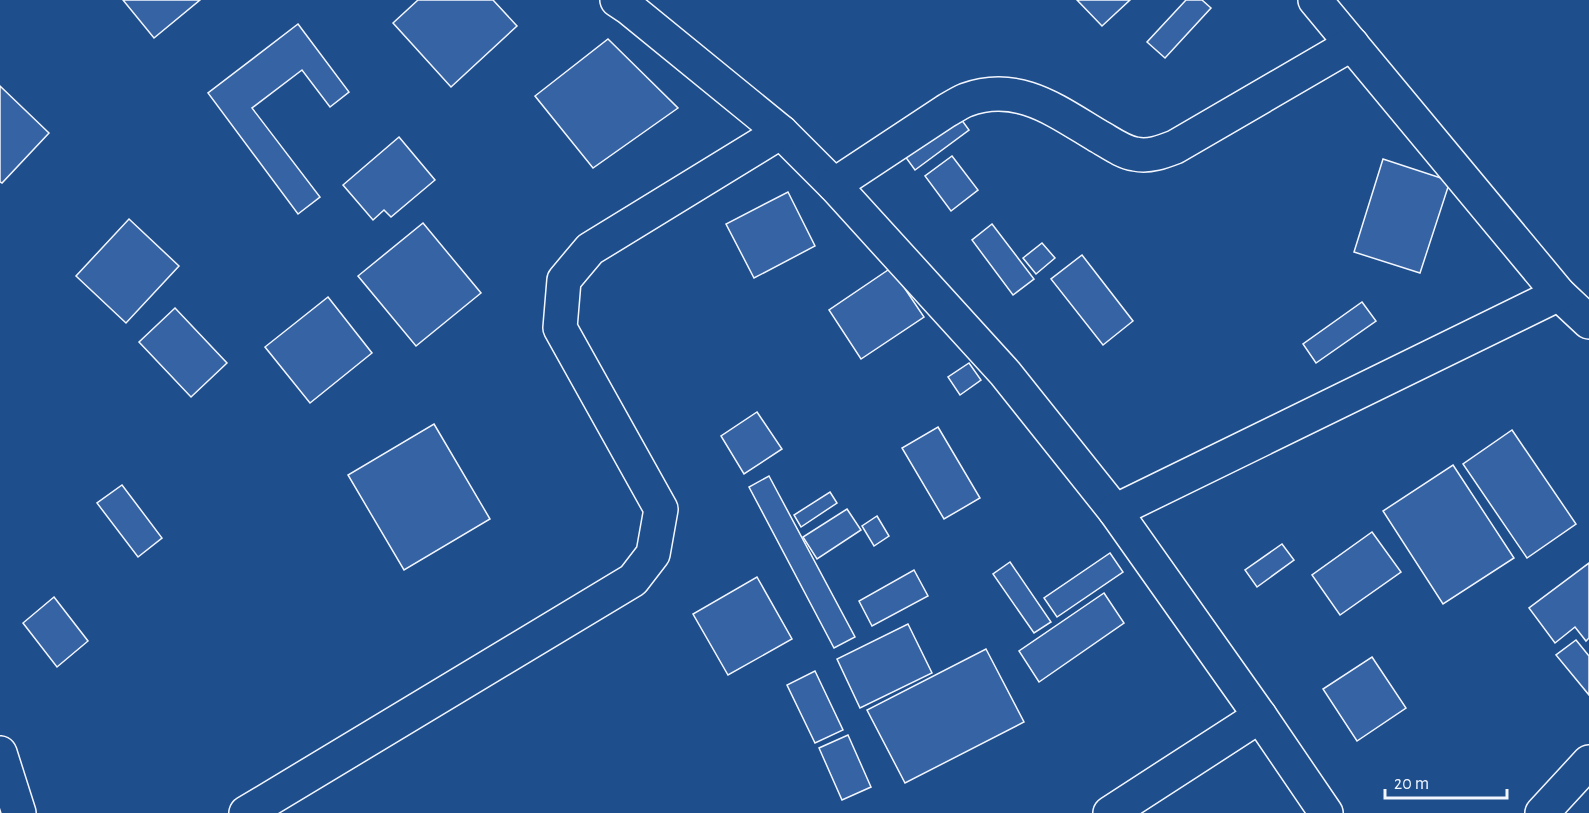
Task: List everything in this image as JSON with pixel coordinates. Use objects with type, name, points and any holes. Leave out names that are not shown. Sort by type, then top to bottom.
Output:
[{"type":"street","points":[[616,0],[629,8],[781,132],[834,185],[1005,373],[1115,511],[1326,813]]},
{"type":"street","points":[[1315,0],[1559,294],[1589,322]]},
{"type":"street","points":[[834,185],[946,111],[966,100],[987,94],[1010,94],[1032,99],[1116,146],[1134,154],[1155,155],[1175,147],[1352,44]]},
{"type":"street","points":[[246,813],[633,580],[653,554],[661,509],[561,328],[564,280],[590,249],[781,132]]},
{"type":"street","points":[[1115,511],[1559,294]]},
{"type":"street","points":[[1110,813],[1260,716]]},
{"type":"street","points":[[0,753],[19,813]]},
{"type":"street","points":[[1542,813],[1589,762]]},
{"type":"building","points":[[123,0],[200,0],[154,38]]},
{"type":"building","points":[[418,0],[493,0],[517,26],[451,87],[393,23]]},
{"type":"building","points":[[1077,0],[1130,0],[1102,26]]},
{"type":"building","points":[[1186,0],[1202,0],[1211,8],[1165,58],[1147,42]]},
{"type":"building","points":[[298,24],[349,92],[330,107],[302,70],[252,108],[320,197],[298,214],[208,93]]},
{"type":"building","points":[[608,39],[678,108],[593,168],[535,96]]},
{"type":"building","points":[[0,86],[49,133],[2,183],[0,182]]},
{"type":"building","points":[[953,108],[969,130],[915,170],[899,148]]},
{"type":"building","points":[[399,137],[435,180],[391,217],[384,210],[373,220],[343,185]]},
{"type":"building","points":[[952,156],[978,190],[951,211],[925,176]]},
{"type":"building","points":[[1383,159],[1450,181],[1420,273],[1354,252]]},
{"type":"building","points":[[788,192],[815,246],[754,278],[726,224]]},
{"type":"building","points":[[129,219],[179,266],[126,323],[76,276]]},
{"type":"building","points":[[423,223],[481,293],[416,346],[358,276]]},
{"type":"building","points":[[992,224],[1034,279],[1013,295],[972,240]]},
{"type":"building","points":[[1042,243],[1055,258],[1036,274],[1023,258]]},
{"type":"building","points":[[1082,255],[1133,321],[1103,345],[1051,279]]},
{"type":"building","points":[[891,268],[924,317],[861,359],[829,310]]},
{"type":"building","points":[[328,297],[372,353],[310,403],[265,347]]},
{"type":"building","points":[[1362,302],[1376,321],[1316,363],[1303,344]]},
{"type":"building","points":[[175,308],[227,363],[191,397],[139,342]]},
{"type":"building","points":[[969,363],[981,380],[960,395],[948,377]]},
{"type":"building","points":[[757,412],[782,449],[744,474],[721,436]]},
{"type":"building","points":[[434,424],[490,519],[404,570],[348,475]]},
{"type":"building","points":[[938,427],[980,498],[944,519],[902,448]]},
{"type":"building","points":[[1512,430],[1576,524],[1527,558],[1463,464]]},
{"type":"building","points":[[1453,465],[1514,558],[1443,604],[1383,511]]},
{"type":"building","points":[[769,476],[855,637],[834,648],[749,487]]},
{"type":"building","points":[[122,485],[162,538],[138,557],[97,503]]},
{"type":"building","points":[[830,492],[837,503],[801,527],[794,515]]},
{"type":"building","points":[[847,509],[861,530],[817,559],[803,537]]},
{"type":"building","points":[[877,516],[889,536],[874,546],[862,526]]},
{"type":"building","points":[[1372,532],[1401,572],[1340,615],[1312,575]]},
{"type":"building","points":[[1282,544],[1294,560],[1257,587],[1245,570]]},
{"type":"building","points":[[1110,553],[1123,572],[1057,617],[1044,598]]},
{"type":"building","points":[[1010,562],[1051,622],[1034,633],[993,574]]},
{"type":"building","points":[[1589,563],[1589,638],[1586,641],[1575,627],[1555,643],[1529,608]]},
{"type":"building","points":[[914,570],[928,596],[872,626],[859,601]]},
{"type":"building","points":[[757,577],[792,639],[728,675],[693,614]]},
{"type":"building","points":[[1104,593],[1124,623],[1039,682],[1019,651]]},
{"type":"building","points":[[54,597],[88,641],[57,667],[23,623]]},
{"type":"building","points":[[908,624],[932,673],[860,708],[837,659]]},
{"type":"building","points":[[1576,640],[1589,656],[1589,695],[1556,655]]},
{"type":"building","points":[[986,649],[1024,722],[905,783],[867,710]]},
{"type":"building","points":[[1372,657],[1406,708],[1357,741],[1323,689]]},
{"type":"building","points":[[815,671],[843,730],[815,743],[787,685]]},
{"type":"building","points":[[848,735],[871,787],[842,800],[819,748]]}]
